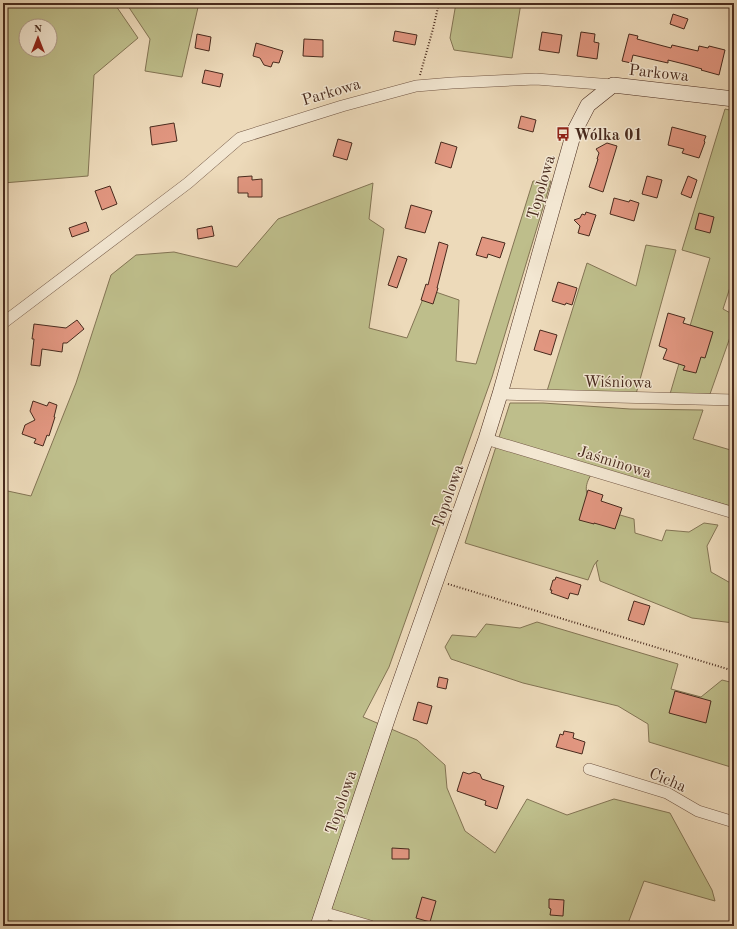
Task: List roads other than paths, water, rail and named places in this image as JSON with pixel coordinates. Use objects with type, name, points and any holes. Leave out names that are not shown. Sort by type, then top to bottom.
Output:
[{"type":"street","name":"Parkowa","points":[[3,323],[188,184],[240,138],[342,106],[416,86],[536,79],[613,85],[734,99]]},
{"type":"street","name":"Topolowa","points":[[320,919],[390,711],[486,439],[574,132],[588,105],[613,85]]},
{"type":"street","name":"Wiśniowa","points":[[500,394],[734,400]]},
{"type":"street","name":"Jaśminowa","points":[[486,439],[734,513]]},
{"type":"street","name":"Cicha","points":[[589,770],[667,793],[698,811],[734,822]]},
{"type":"street","points":[[320,919],[370,926]]},
{"type":"place","name":"Wólka 01","points":[[563,134]]}]
